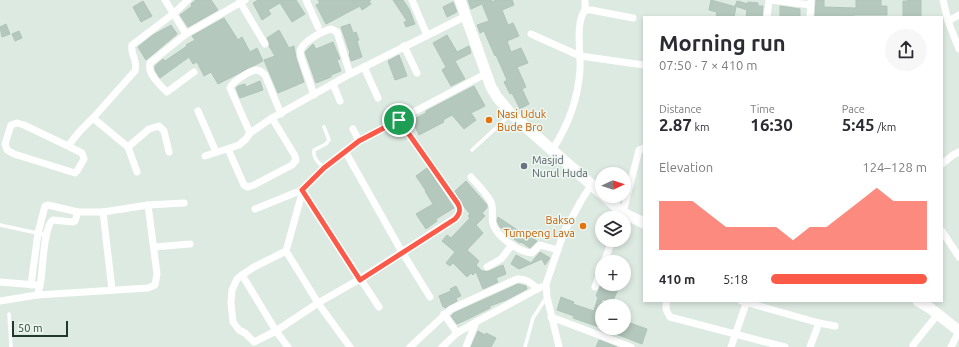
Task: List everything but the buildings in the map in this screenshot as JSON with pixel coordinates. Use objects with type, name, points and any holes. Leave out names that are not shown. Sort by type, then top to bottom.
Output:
[{"type":"main road","points":[[460,0],[497,97],[511,114],[595,188]]},
{"type":"main road","points":[[611,203],[618,211]]},
{"type":"main road","points":[[631,218],[643,223]]},
{"type":"main road","points":[[920,302],[938,314],[959,331]]},
{"type":"street","points":[[165,0],[186,34]]},
{"type":"street","points":[[68,146],[135,71],[137,65],[131,50],[132,45],[173,14],[188,0]]},
{"type":"street","points":[[306,0],[318,27]]},
{"type":"street","points":[[412,0],[427,35]]},
{"type":"street","points":[[552,150],[559,139],[572,111],[577,86],[580,56],[580,22],[582,14],[585,10],[585,0]]},
{"type":"street","points":[[767,16],[770,0],[811,2],[810,16]]},
{"type":"street","points":[[943,0],[948,20],[959,49]]},
{"type":"street","points":[[194,72],[167,92],[158,83],[149,67],[150,63],[186,34],[242,1],[265,44]]},
{"type":"street","points":[[585,10],[633,18]]},
{"type":"street","points":[[948,20],[959,15]]},
{"type":"street","points":[[205,156],[239,145],[250,133],[272,118],[350,74],[466,16]]},
{"type":"street","points":[[314,95],[300,57],[300,51],[303,46],[324,31],[332,29],[337,32],[350,74]]},
{"type":"street","points":[[531,34],[580,56],[643,65]]},
{"type":"street","points":[[404,46],[416,73]]},
{"type":"street","points":[[364,68],[378,98]]},
{"type":"street","points":[[250,133],[230,88],[231,84],[236,80],[256,70],[261,71],[264,74],[281,114]]},
{"type":"street","points":[[350,347],[318,303],[286,251],[303,192],[324,168],[345,150],[359,141],[487,73]]},
{"type":"street","points":[[333,84],[340,101]]},
{"type":"street","points":[[198,111],[216,152]]},
{"type":"street","points":[[93,118],[128,147],[137,172]]},
{"type":"street","points":[[228,149],[244,185],[248,187],[292,165],[296,160],[295,156],[272,118]]},
{"type":"street","points":[[286,251],[254,267],[242,275],[237,279],[232,290],[232,317],[235,326],[254,342],[276,331],[318,303],[360,280],[455,219],[460,212],[460,208],[399,120]]},
{"type":"street","points":[[17,123],[68,146],[82,153],[84,159],[75,173],[14,154],[7,150],[5,144],[11,125],[17,123]]},
{"type":"street","points":[[128,147],[149,129],[159,126],[164,131],[169,152]]},
{"type":"street","points":[[352,129],[359,141]]},
{"type":"street","points":[[623,211],[639,150],[643,148]]},
{"type":"street","points":[[345,150],[402,252],[430,297]]},
{"type":"street","points":[[943,163],[959,152]]},
{"type":"street","points":[[471,177],[491,202],[493,207],[492,223],[495,228],[512,245],[532,253],[540,245],[558,250]]},
{"type":"street","points":[[559,347],[551,317],[546,284],[571,218],[591,185]]},
{"type":"street","points":[[255,209],[303,192]]},
{"type":"street","points":[[303,192],[378,307]]},
{"type":"street","points":[[37,295],[40,285],[42,234],[45,206],[48,205],[78,212],[103,212],[148,205],[184,203]]},
{"type":"street","points":[[0,301],[37,295],[148,288],[155,285],[158,274],[148,205]]},
{"type":"street","points":[[31,285],[42,234],[50,221],[56,220],[73,222],[78,212]]},
{"type":"street","points":[[103,212],[112,290]]},
{"type":"street","points":[[943,233],[959,257]]},
{"type":"street","points":[[154,247],[190,244]]},
{"type":"street","points":[[487,267],[501,258],[512,245]]},
{"type":"street","points":[[242,275],[276,331],[288,347]]},
{"type":"street","points":[[410,347],[444,314],[474,298],[522,278],[528,280],[538,289]]},
{"type":"street","points":[[0,282],[40,285]]},
{"type":"street","points":[[442,347],[457,333],[546,284]]},
{"type":"street","points":[[667,302],[665,307],[670,317],[780,346]]},
{"type":"street","points":[[731,347],[745,302]]},
{"type":"street","points":[[748,302],[819,323],[835,326]]},
{"type":"street","points":[[444,314],[457,333]]},
{"type":"street","points":[[913,344],[938,314]]},
{"type":"street","points":[[551,317],[631,347]]},
{"type":"street","points":[[466,347],[476,322]]},
{"type":"street","points":[[810,347],[819,323]]},
{"type":"street","points":[[951,347],[959,331]]},
{"type":"lane","points":[[472,150],[511,114]]},
{"type":"lane","points":[[324,127],[329,140],[326,144],[314,150],[314,158],[324,168]]},
{"type":"lane","points":[[0,225],[42,234]]},
{"type":"lane","points":[[526,347],[533,318],[547,297]]},
{"type":"lane","points":[[9,314],[11,347]]},
{"type":"place","name":"Nasi Uduk Bude Bro","points":[[489,120]]},
{"type":"place","name":"Masjid Nurul Huda","points":[[524,166]]},
{"type":"place","name":"Bakso Tumpeng Lava","points":[[583,226]]},
{"type":"route","points":[[399,120],[458,204],[460,212],[455,219],[360,280],[302,190],[345,150],[399,120]]}]
